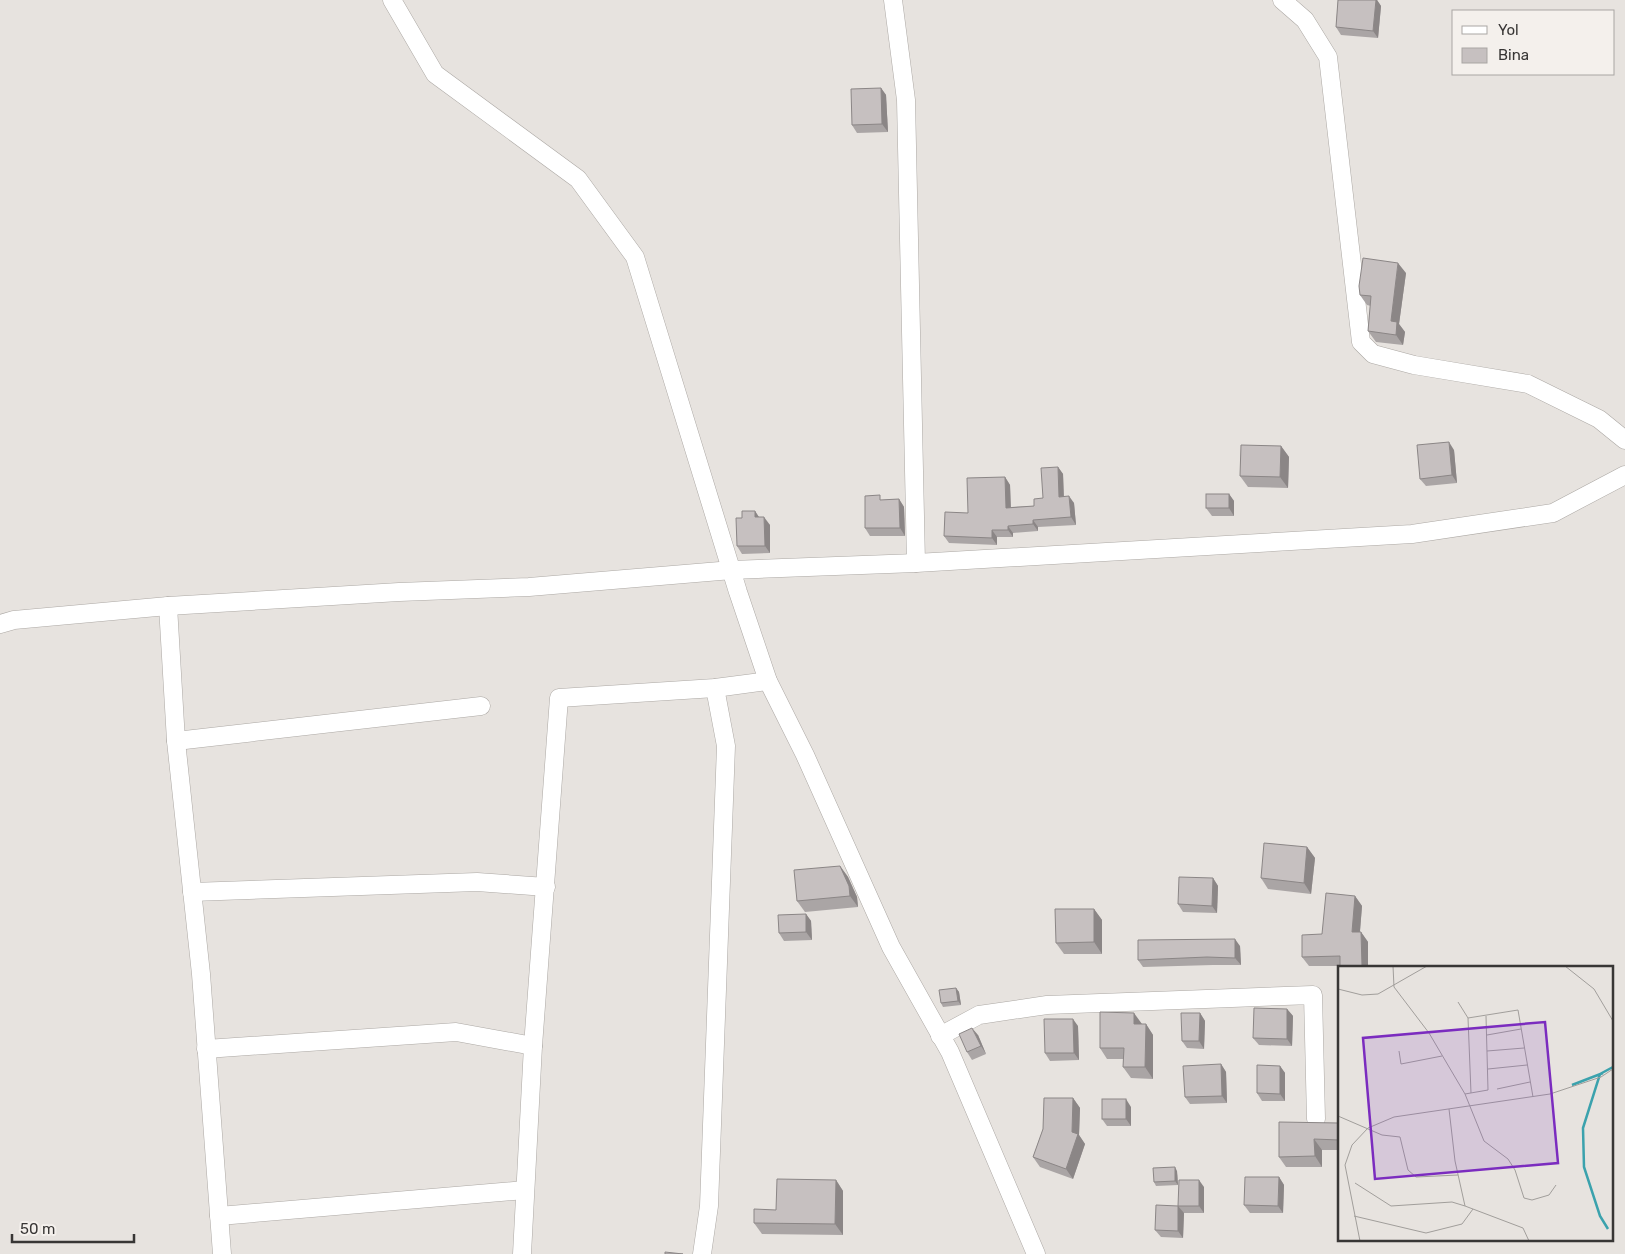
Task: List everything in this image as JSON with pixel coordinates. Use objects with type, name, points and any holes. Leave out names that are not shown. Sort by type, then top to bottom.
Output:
[{"type":"street","points":[[392,0],[435,74],[578,179],[635,257],[734,579],[768,681],[805,755],[891,946],[954,1061],[1036,1254]]},
{"type":"street","points":[[893,0],[906,100],[916,563]]},
{"type":"street","points":[[1282,0],[1305,20],[1328,57],[1361,342],[1373,354],[1414,365],[1528,384],[1599,419],[1625,440]]},
{"type":"street","points":[[0,624],[14,620],[168,613],[399,592],[734,579],[916,563],[1412,534],[1553,513],[1625,476]]},
{"type":"street","points":[[168,613],[176,741],[201,974],[222,1254]]},
{"type":"street","points":[[522,1254],[533,1046],[546,887],[558,698],[715,688],[768,681]]},
{"type":"street","points":[[702,1254],[709,1206],[726,746],[715,688]]},
{"type":"street","points":[[176,741],[481,706]]},
{"type":"street","points":[[192,892],[477,882],[546,887]]},
{"type":"street","points":[[940,1036],[979,1015],[1047,1005],[1313,995],[1316,1119]]},
{"type":"street","points":[[206,1049],[456,1032],[533,1046]]},
{"type":"street","points":[[219,1216],[525,1190]]},
{"type":"building","points":[[1338,0],[1376,0],[1373,31],[1336,27]]},
{"type":"building","points":[[881,88],[882,124],[852,125],[851,89]]},
{"type":"building","points":[[1363,258],[1398,263],[1391,321],[1397,322],[1396,335],[1368,331],[1371,296],[1360,295],[1359,286]]},
{"type":"building","points":[[1449,442],[1452,475],[1420,479],[1417,445]]},
{"type":"building","points":[[1241,445],[1281,446],[1280,477],[1240,476]]},
{"type":"building","points":[[1058,467],[1059,497],[1069,496],[1071,517],[1033,520],[1033,524],[1008,526],[1008,530],[992,530],[992,538],[944,536],[945,512],[968,513],[967,478],[1005,477],[1006,508],[1034,506],[1034,499],[1043,498],[1041,468]]},
{"type":"building","points":[[1206,494],[1229,494],[1229,508],[1206,508]]},
{"type":"building","points":[[880,495],[880,500],[899,499],[900,528],[865,528],[865,496]]},
{"type":"building","points":[[742,511],[755,511],[755,517],[764,517],[765,546],[737,546],[736,518],[742,518]]},
{"type":"building","points":[[1264,843],[1307,847],[1304,883],[1261,878]]},
{"type":"building","points":[[840,866],[849,886],[850,896],[797,901],[794,870]]},
{"type":"building","points":[[1179,877],[1213,878],[1212,906],[1178,904]]},
{"type":"building","points":[[1326,893],[1355,896],[1352,932],[1361,932],[1362,966],[1340,966],[1340,956],[1302,957],[1302,935],[1322,934]]},
{"type":"building","points":[[1055,909],[1094,909],[1094,942],[1056,943]]},
{"type":"building","points":[[806,914],[806,932],[779,933],[778,915]]},
{"type":"building","points":[[1235,939],[1235,958],[1207,957],[1138,960],[1138,940]]},
{"type":"building","points":[[956,988],[958,1001],[941,1003],[939,990]]},
{"type":"building","points":[[1254,1008],[1287,1009],[1287,1039],[1253,1038]]},
{"type":"building","points":[[1100,1012],[1134,1013],[1134,1024],[1146,1024],[1145,1067],[1123,1067],[1124,1048],[1100,1048]]},
{"type":"building","points":[[1181,1013],[1200,1013],[1199,1041],[1182,1041]]},
{"type":"building","points":[[1044,1019],[1073,1019],[1074,1053],[1045,1053]]},
{"type":"building","points":[[972,1028],[981,1046],[967,1052],[959,1034]]},
{"type":"building","points":[[1221,1064],[1222,1096],[1185,1097],[1183,1066]]},
{"type":"building","points":[[1257,1065],[1280,1066],[1280,1094],[1257,1093]]},
{"type":"building","points":[[1044,1098],[1073,1098],[1072,1132],[1078,1134],[1066,1169],[1033,1157],[1043,1129]]},
{"type":"building","points":[[1102,1099],[1126,1099],[1126,1119],[1102,1119]]},
{"type":"building","points":[[1279,1122],[1338,1123],[1338,1140],[1314,1139],[1315,1156],[1279,1157]]},
{"type":"building","points":[[1175,1167],[1175,1181],[1154,1182],[1153,1168]]},
{"type":"building","points":[[1245,1177],[1279,1177],[1278,1206],[1244,1205]]},
{"type":"building","points":[[777,1179],[836,1180],[835,1224],[754,1223],[754,1209],[776,1210]]},
{"type":"building","points":[[1179,1180],[1199,1180],[1199,1206],[1178,1206]]},
{"type":"building","points":[[1156,1205],[1178,1206],[1178,1231],[1155,1230]]},
{"type":"building","points":[[665,1252],[683,1254],[665,1254]]}]
